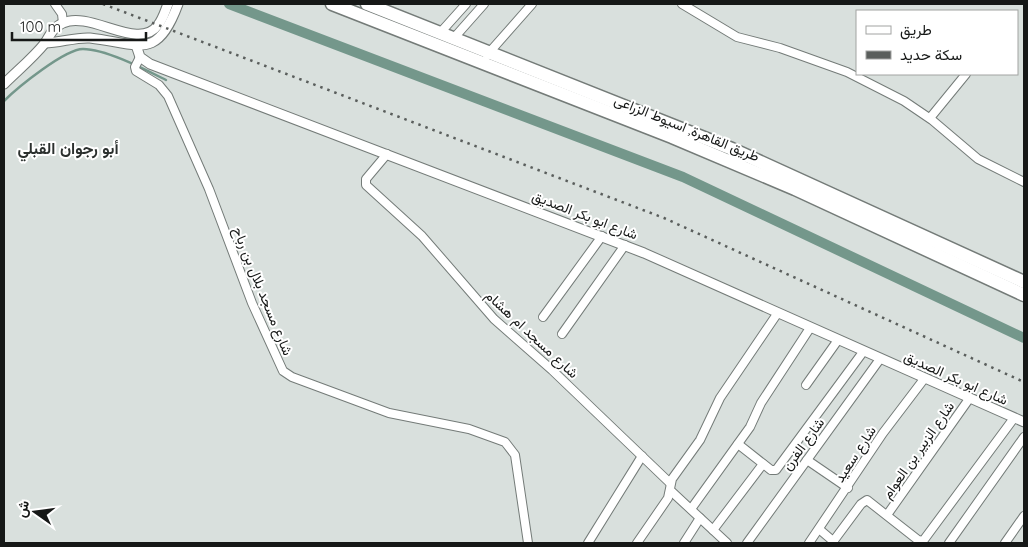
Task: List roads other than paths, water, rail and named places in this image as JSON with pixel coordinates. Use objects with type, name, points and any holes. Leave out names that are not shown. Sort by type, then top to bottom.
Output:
[{"type":"highway","name":"طريق القاهرة, اسيوط الزراعى","points":[[332,4],[485,57],[730,154],[1024,282]]},
{"type":"highway","name":"طريق القاهرة, اسيوط الزراعى","points":[[367,4],[440,33],[485,57]]},
{"type":"highway","name":"طريق القاهرة, اسيوط الزراعى","points":[[832,199],[1024,295]]},
{"type":"street","points":[[55,4],[62,14],[63,23]]},
{"type":"street","points":[[4,84],[44,43],[52,31],[63,23],[85,21],[135,34],[144,34],[152,31],[162,18],[168,4]]},
{"type":"street","points":[[44,43],[88,38],[136,46],[149,45],[160,38],[172,21],[178,4]]},
{"type":"street","points":[[440,33],[466,4]]},
{"type":"street","points":[[453,39],[484,4]]},
{"type":"street","points":[[485,57],[532,4]]},
{"type":"street","points":[[682,4],[737,37],[780,48],[847,72],[904,101],[930,118],[978,159],[1024,182]]},
{"type":"street","points":[[136,46],[137,63]]},
{"type":"street","name":"شارع ابو بكر الصديق","points":[[137,63],[150,64],[625,245],[1024,422]]},
{"type":"street","name":"شارع مسجد بلال بن رباح","points":[[137,63],[137,73],[158,85],[168,96],[209,189],[252,303],[283,372],[292,377],[389,412],[469,429],[504,442],[515,455],[528,543]]},
{"type":"street","points":[[930,118],[965,75]]},
{"type":"street","name":"شارع مسجد ام هشام","points":[[387,154],[366,178],[366,185],[422,236],[494,319],[552,370],[642,456],[690,509],[727,543]]},
{"type":"street","points":[[543,316],[602,236]]},
{"type":"street","points":[[562,334],[625,245]]},
{"type":"street","points":[[637,543],[700,440],[724,393],[777,314]]},
{"type":"street","points":[[690,509],[750,427],[761,402],[810,328]]},
{"type":"street","points":[[806,385],[838,340]]},
{"type":"street","points":[[738,444],[772,471],[776,470],[863,352]]},
{"type":"street","name":"شارع الفرن","points":[[747,543],[880,359]]},
{"type":"street","name":"شارع سعيد","points":[[809,543],[848,488],[883,433],[924,378]]},
{"type":"street","name":"شارع الزبير بن العوام","points":[[887,515],[969,399]]},
{"type":"street","points":[[820,529],[832,542],[863,501],[870,502],[920,541],[925,540],[1014,418]]},
{"type":"street","points":[[949,543],[1024,437]]},
{"type":"street","points":[[588,543],[642,456]]},
{"type":"street","points":[[807,460],[848,488]]},
{"type":"street","points":[[713,530],[763,464]]},
{"type":"street","points":[[1005,543],[1024,516]]},
{"type":"street","points":[[684,543],[700,518]]},
{"type":"street","points":[[908,543],[914,536]]},
{"type":"waterway","points":[[229,4],[683,177],[1024,338]]},
{"type":"waterway","points":[[4,101],[30,78],[54,62],[65,55],[83,49],[114,56],[166,80]]},
{"type":"railway","points":[[103,4],[664,218],[1024,382]]},
{"type":"district","name":"أبو رجوان القبلي","points":[[68,148]]}]
